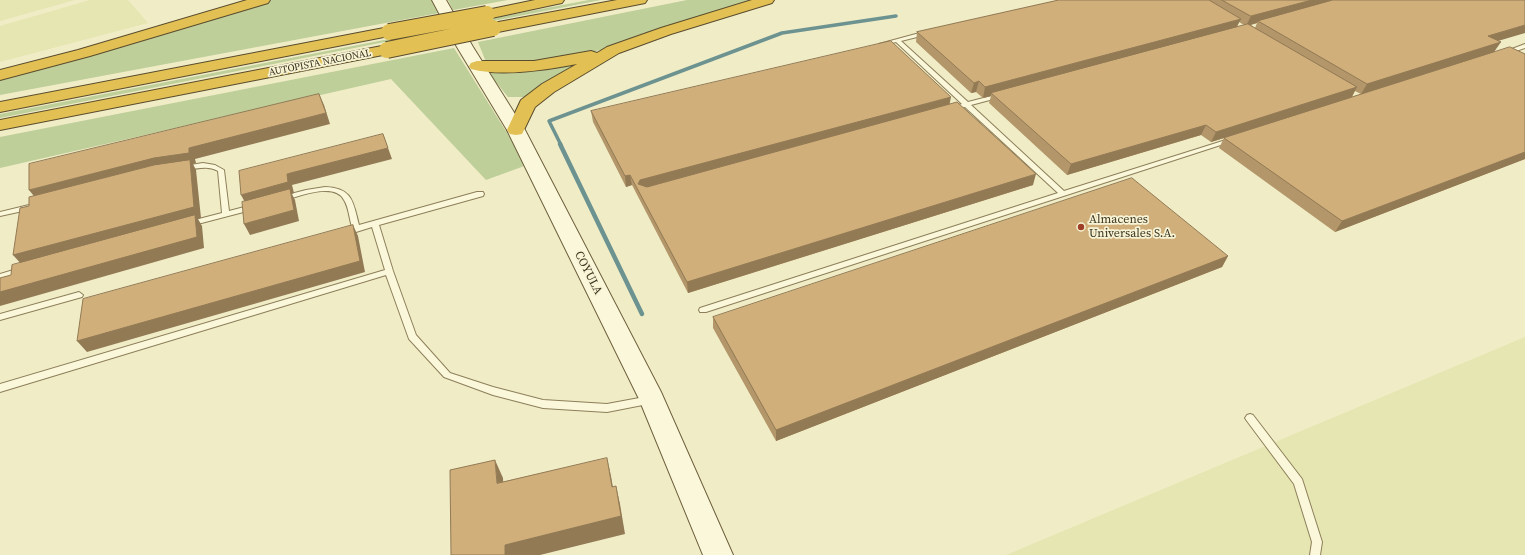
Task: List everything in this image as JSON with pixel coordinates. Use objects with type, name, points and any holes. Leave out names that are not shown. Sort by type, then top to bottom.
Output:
[{"type":"highway","points":[[0,75],[84,53],[263,0]]},
{"type":"highway","name":"AUTOPISTA NACIONAL","points":[[0,107],[557,0]]},
{"type":"highway","name":"AUTOPISTA NACIONAL","points":[[0,125],[640,0]]},
{"type":"highway","points":[[477,66],[516,68],[547,65],[613,50],[666,31],[767,0]]},
{"type":"highway","points":[[516,130],[527,104],[548,88],[613,50]]},
{"type":"street","name":"COYULA","points":[[439,0],[516,130],[652,399],[718,555]]},
{"type":"lane","points":[[874,46],[934,31]]},
{"type":"lane","points":[[897,40],[1063,194]]},
{"type":"lane","points":[[1499,54],[1525,46]]},
{"type":"lane","points":[[1514,50],[1525,55]]},
{"type":"lane","points":[[943,111],[1004,95]]},
{"type":"lane","points":[[703,310],[1242,137]]},
{"type":"lane","points":[[176,170],[208,165],[216,166],[221,170],[226,214]]},
{"type":"lane","points":[[272,202],[311,191],[332,189],[346,196],[356,229]]},
{"type":"lane","points":[[341,233],[480,194]]},
{"type":"lane","points":[[0,214],[38,205]]},
{"type":"lane","points":[[181,227],[257,206]]},
{"type":"lane","points":[[375,224],[389,271],[412,337],[447,375],[493,391],[543,404],[607,408],[652,399]]},
{"type":"lane","points":[[0,277],[30,268]]},
{"type":"lane","points":[[0,388],[389,271]]},
{"type":"lane","points":[[0,317],[79,295]]},
{"type":"lane","points":[[1250,418],[1298,482],[1317,542],[1315,555]]},
{"type":"green space","points":[[0,0],[75,0],[0,21]]},
{"type":"green space","points":[[90,0],[128,0],[148,23],[0,62],[0,26]]},
{"type":"green space","points":[[272,0],[433,0],[439,13],[0,95],[0,78]]},
{"type":"green space","points":[[448,0],[508,0],[453,10]]},
{"type":"green space","points":[[589,0],[601,0],[488,22],[488,19]]},
{"type":"green space","points":[[687,0],[751,0],[616,46],[562,59],[529,63],[486,62],[478,42]]},
{"type":"green space","points":[[415,34],[420,35],[0,118],[0,114]]},
{"type":"green space","points":[[454,48],[527,165],[486,180],[391,79],[0,168],[0,137]]},
{"type":"green space","points":[[588,61],[528,97],[508,97],[487,71]]},
{"type":"green space","points":[[1525,337],[1525,555],[1006,555]]},
{"type":"building","points":[[1059,0],[1209,0],[1241,19],[985,87],[979,81],[974,83],[917,32]]},
{"type":"building","points":[[1222,0],[1312,0],[1251,16]]},
{"type":"building","points":[[1333,0],[1525,0],[1525,25],[1488,36],[1501,42],[1367,84],[1258,21]]},
{"type":"building","points":[[1248,24],[1357,87],[1216,132],[1206,125],[1071,164],[991,93]]},
{"type":"building","points":[[891,41],[951,97],[640,180],[638,184],[647,187],[957,102],[1036,174],[687,282],[630,175],[625,176],[591,111]]},
{"type":"building","points":[[1510,47],[1525,54],[1525,152],[1342,221],[1224,138]]},
{"type":"building","points":[[319,94],[326,113],[189,148],[189,153],[154,158],[29,190],[29,164]]},
{"type":"building","points":[[383,134],[388,148],[287,174],[288,182],[241,195],[239,171]]},
{"type":"building","points":[[190,160],[194,207],[13,255],[20,208],[29,206],[29,197],[154,165]]},
{"type":"building","points":[[1132,178],[1228,256],[776,430],[713,317]]},
{"type":"building","points":[[290,189],[294,210],[244,224],[242,202]]},
{"type":"building","points":[[195,215],[197,237],[0,292],[0,278],[11,275],[12,265]]},
{"type":"building","points":[[353,225],[360,261],[77,341],[83,299]]},
{"type":"building","points":[[607,458],[612,487],[616,486],[621,516],[505,545],[505,555],[451,555],[450,470],[495,460],[497,483]]},
{"type":"waterway","points":[[561,145],[549,121],[782,33],[896,16]]},
{"type":"waterway","points":[[560,144],[642,314]]},
{"type":"place","name":"Almacenes Universales S.A.","points":[[1081,227]]}]
